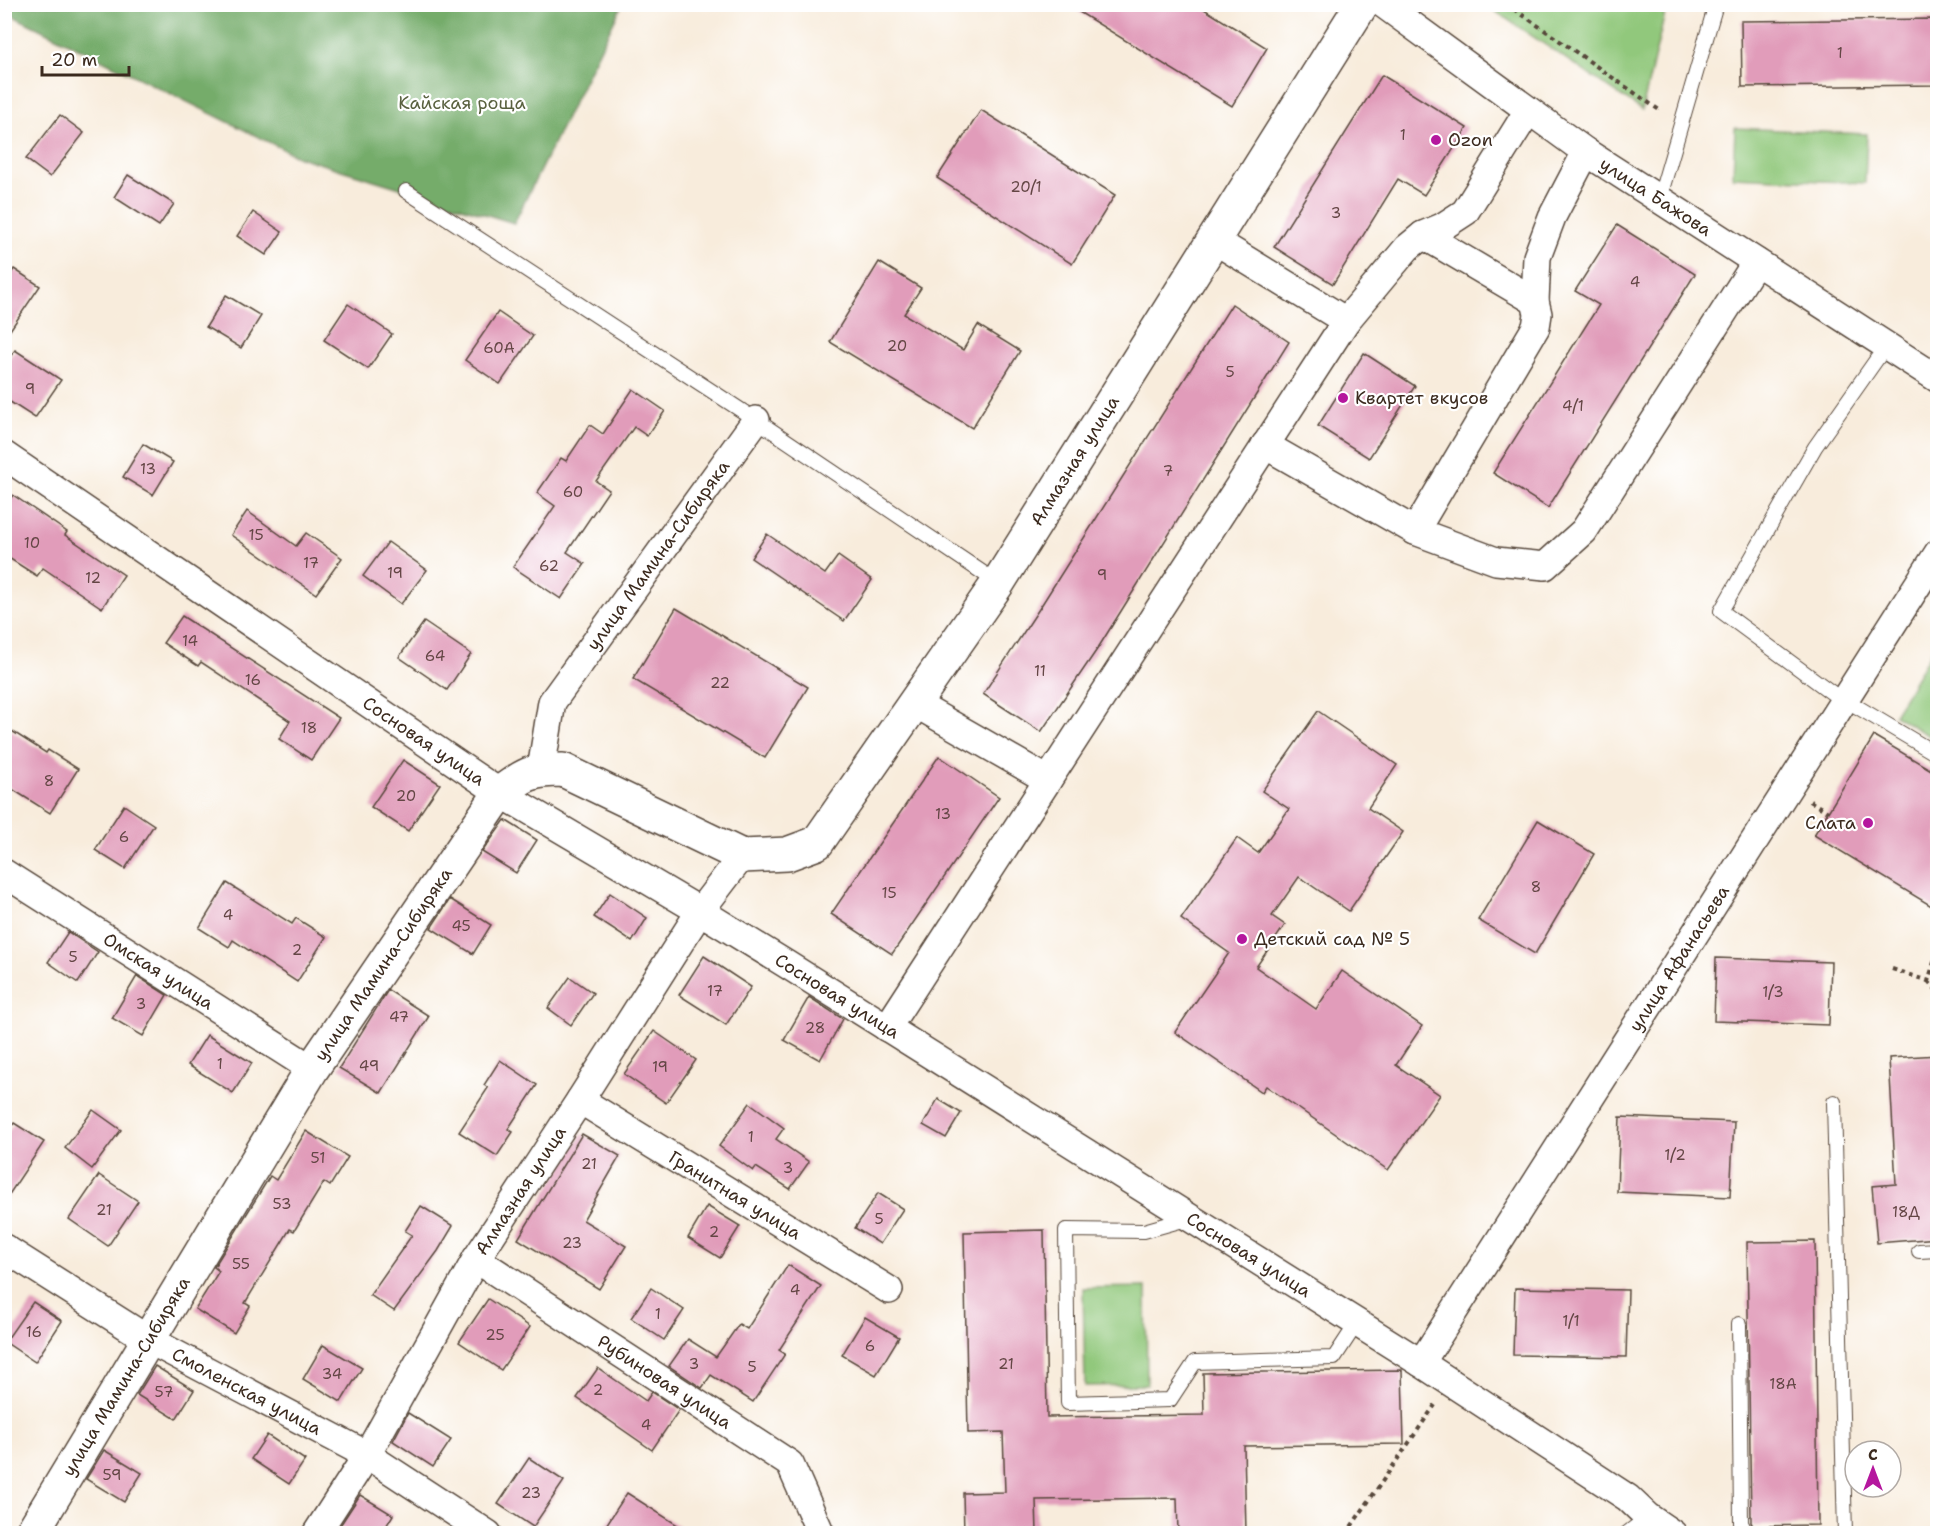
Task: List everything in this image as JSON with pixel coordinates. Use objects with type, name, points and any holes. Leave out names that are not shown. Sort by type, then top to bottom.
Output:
[{"type":"street","name":"Алмазная улица","points":[[541,770],[563,770],[742,856],[787,854],[817,843],[998,583],[1362,4]]},
{"type":"street","name":"улица Бажова","points":[[1383,4],[1586,152],[1938,379]]},
{"type":"street","points":[[887,1028],[1346,321],[1407,248],[1423,235],[1442,227],[1465,212],[1528,111]]},
{"type":"street","points":[[1415,531],[1536,327],[1538,314],[1535,301],[1537,257],[1552,217],[1586,152]]},
{"type":"street","points":[[1423,235],[1535,301]]},
{"type":"street","points":[[1214,240],[1346,321]]},
{"type":"street","points":[[1265,446],[1415,531],[1496,561],[1545,566],[1584,531],[1756,262]]},
{"type":"street","name":"улица Мамина-Сибиряка","points":[[31,1533],[312,1069],[500,793],[525,775],[541,770],[552,702],[756,420]]},
{"type":"street","name":"Сосновая улица","points":[[4,455],[500,793],[700,911],[1421,1363],[1628,1498],[1648,1517],[1673,1533]]},
{"type":"street","name":"улица Афанасьева","points":[[1421,1363],[1938,552]]},
{"type":"street","points":[[914,703],[1048,780]]},
{"type":"street","name":"Алмазная улица","points":[[316,1533],[367,1455],[476,1259],[700,911],[742,856]]},
{"type":"street","name":"Омская улица","points":[[4,873],[312,1069]]},
{"type":"street","name":"Гранитная улица","points":[[580,1100],[889,1290]]},
{"type":"street","name":"Смоленская улица","points":[[4,1248],[149,1340],[367,1455],[488,1533]]},
{"type":"street","name":"Рубиновая улица","points":[[476,1259],[790,1464],[821,1533]]},
{"type":"lane","points":[[1659,200],[1716,4]]},
{"type":"lane","points":[[406,191],[756,420],[998,583]]},
{"type":"lane","points":[[1886,346],[1815,447],[1721,612],[1844,700],[1938,755]]},
{"type":"lane","points":[[1834,1102],[1845,1533]]},
{"type":"lane","points":[[1190,1218],[1144,1231],[1066,1230],[1068,1403],[1170,1400],[1195,1362],[1334,1358],[1357,1323]]},
{"type":"lane","points":[[1919,1251],[1938,1250]]},
{"type":"lane","points":[[1739,1324],[1741,1523],[1747,1533]]},
{"type":"lane","points":[[1626,1533],[1648,1517]]},
{"type":"path","points":[[1507,4],[1681,125]]},
{"type":"path","points":[[1804,798],[1828,812]]},
{"type":"path","points":[[1929,981],[1938,950]]},
{"type":"path","points":[[1892,969],[1929,981],[1938,992]]},
{"type":"path","points":[[1346,1533],[1433,1410],[1446,1380]]},
{"type":"green space","name":"Кайская роща","points":[[4,5],[622,5],[514,223],[299,157],[5,12]]},
{"type":"green space","points":[[1486,5],[1667,5],[1642,110]]},
{"type":"green space","points":[[1735,128],[1867,134],[1865,183],[1733,177]]},
{"type":"green space","points":[[1937,642],[1937,741],[1894,715]]},
{"type":"green space","points":[[1146,1287],[1147,1385],[1085,1386],[1083,1288]]},
{"type":"building","points":[[1066,4],[1196,4],[1267,48],[1232,106]]},
{"type":"building","points":[[1938,19],[1938,85],[1742,87],[1741,21]]},
{"type":"building","points":[[1382,75],[1467,128],[1424,195],[1398,179],[1333,284],[1274,247]]},
{"type":"building","points":[[981,110],[1115,195],[1072,264],[937,178]]},
{"type":"building","points":[[60,115],[84,133],[50,177],[26,159]]},
{"type":"building","points":[[128,175],[174,204],[159,226],[114,197]]},
{"type":"building","points":[[253,212],[282,232],[266,255],[237,236]]},
{"type":"building","points":[[1617,225],[1695,274],[1548,508],[1493,473],[1599,305],[1575,291]]},
{"type":"building","points":[[879,262],[921,288],[904,314],[963,350],[978,325],[1020,351],[972,428],[830,342]]},
{"type":"building","points":[[14,269],[40,286],[4,339],[4,284]]},
{"type":"building","points":[[226,295],[261,316],[241,348],[206,327]]},
{"type":"building","points":[[348,304],[392,334],[368,369],[324,340]]},
{"type":"building","points":[[1232,304],[1289,342],[1098,648],[1041,732],[983,694]]},
{"type":"building","points":[[498,312],[533,336],[500,384],[465,360]]},
{"type":"building","points":[[15,350],[61,380],[35,418],[4,398],[4,365]]},
{"type":"building","points":[[1364,353],[1415,386],[1369,458],[1318,426]]},
{"type":"building","points":[[633,389],[665,411],[647,436],[634,427],[596,481],[609,490],[567,552],[585,564],[561,599],[513,567],[555,506],[537,493],[561,458],[566,461],[590,425],[603,434]]},
{"type":"building","points":[[143,444],[173,462],[153,495],[123,477]]},
{"type":"building","points":[[13,495],[67,532],[65,535],[124,575],[102,608],[43,568],[37,576],[4,555],[4,507]]},
{"type":"building","points":[[247,511],[296,546],[306,533],[342,558],[316,594],[231,535]]},
{"type":"building","points":[[767,534],[825,574],[838,556],[872,580],[844,621],[751,558]]},
{"type":"building","points":[[388,542],[427,570],[401,604],[363,576]]},
{"type":"building","points":[[676,608],[808,687],[765,758],[633,679]]},
{"type":"building","points":[[182,616],[339,718],[311,760],[279,739],[290,721],[201,662],[198,666],[163,643]]},
{"type":"building","points":[[424,622],[471,654],[447,690],[399,657]]},
{"type":"building","name":"Детский сад № 5","points":[[1318,711],[1397,765],[1368,808],[1403,832],[1349,911],[1299,877],[1272,916],[1285,925],[1256,967],[1316,1009],[1342,971],[1422,1026],[1396,1065],[1440,1095],[1388,1170],[1266,1086],[1262,1092],[1175,1032],[1229,953],[1181,919],[1237,838],[1258,853],[1289,809],[1262,791]]},
{"type":"building","points":[[4,726],[46,753],[48,750],[78,769],[50,813],[4,784]]},
{"type":"building","points":[[1874,736],[1938,774],[1938,910],[1814,835]]},
{"type":"building","points":[[939,756],[999,797],[892,954],[831,914]]},
{"type":"building","points":[[403,760],[440,784],[408,831],[371,807]]},
{"type":"building","points":[[124,805],[154,825],[125,869],[95,850]]},
{"type":"building","points":[[505,820],[537,840],[516,873],[482,852]]},
{"type":"building","points":[[1538,820],[1594,854],[1535,954],[1478,920]]},
{"type":"building","points":[[227,883],[292,924],[296,918],[326,937],[297,982],[233,940],[229,947],[199,928]]},
{"type":"building","points":[[610,893],[647,918],[632,942],[594,917]]},
{"type":"building","points":[[450,899],[491,925],[473,954],[431,928]]},
{"type":"building","points":[[68,932],[98,952],[78,983],[48,962]]},
{"type":"building","points":[[704,956],[751,987],[726,1025],[679,995]]},
{"type":"building","points":[[1716,958],[1831,962],[1829,1025],[1714,1021]]},
{"type":"building","points":[[137,976],[167,995],[143,1036],[112,1018]]},
{"type":"building","points":[[570,977],[593,993],[571,1025],[548,1008]]},
{"type":"building","points":[[388,990],[429,1016],[381,1093],[339,1068]]},
{"type":"building","points":[[809,997],[843,1019],[820,1060],[784,1040]]},
{"type":"building","points":[[654,1031],[696,1060],[666,1103],[624,1074]]},
{"type":"building","points":[[207,1035],[252,1063],[233,1093],[188,1065]]},
{"type":"building","points":[[1938,1055],[1938,1238],[1877,1243],[1872,1186],[1896,1184],[1889,1058]]},
{"type":"building","points":[[500,1060],[537,1085],[508,1129],[513,1132],[497,1156],[459,1132],[488,1088],[484,1085]]},
{"type":"building","points":[[938,1099],[961,1113],[946,1138],[923,1125]]},
{"type":"building","points":[[750,1103],[784,1128],[776,1139],[809,1162],[790,1189],[756,1167],[753,1171],[719,1146]]},
{"type":"building","points":[[93,1110],[121,1130],[92,1169],[65,1148]]},
{"type":"building","points":[[1620,1117],[1734,1122],[1730,1197],[1617,1192]]},
{"type":"building","points":[[14,1123],[44,1142],[4,1202],[4,1137]]},
{"type":"building","points":[[306,1131],[348,1157],[330,1186],[324,1182],[294,1231],[290,1229],[245,1303],[250,1306],[234,1333],[195,1309],[219,1271],[214,1267],[270,1176],[276,1180]]},
{"type":"building","points":[[582,1134],[620,1156],[583,1220],[626,1246],[599,1289],[518,1239]]},
{"type":"building","points":[[99,1175],[138,1201],[108,1246],[69,1219]]},
{"type":"building","points":[[878,1193],[903,1209],[880,1244],[855,1228]]},
{"type":"building","points":[[421,1206],[453,1226],[438,1251],[394,1311],[370,1295],[412,1235],[405,1231]]},
{"type":"building","points":[[707,1206],[740,1226],[720,1258],[688,1238]]},
{"type":"building","points":[[1044,1230],[1047,1417],[1204,1415],[1203,1373],[1402,1370],[1404,1444],[1244,1446],[1246,1533],[1178,1533],[1177,1498],[1036,1500],[1037,1533],[964,1533],[963,1493],[1005,1492],[1003,1432],[968,1433],[964,1232]]},
{"type":"building","points":[[1815,1241],[1818,1525],[1753,1526],[1751,1522],[1747,1242]]},
{"type":"building","points":[[788,1265],[821,1286],[779,1350],[785,1354],[753,1402],[711,1375],[702,1388],[669,1366],[688,1339],[716,1357],[739,1324],[747,1329]]},
{"type":"building","points":[[651,1288],[684,1310],[664,1340],[631,1318]]},
{"type":"building","points":[[1515,1288],[1628,1290],[1626,1357],[1513,1355]]},
{"type":"building","points":[[488,1299],[530,1327],[501,1370],[459,1342]]},
{"type":"building","points":[[33,1302],[62,1321],[35,1362],[5,1342]]},
{"type":"building","points":[[865,1317],[899,1337],[876,1375],[842,1355]]},
{"type":"building","points":[[323,1345],[362,1368],[341,1402],[303,1379]]},
{"type":"building","points":[[155,1366],[194,1390],[176,1419],[137,1395]]},
{"type":"building","points":[[598,1368],[646,1401],[652,1392],[679,1410],[652,1450],[577,1398]]},
{"type":"building","points":[[408,1413],[451,1440],[433,1467],[393,1441]]},
{"type":"building","points":[[267,1435],[305,1460],[289,1484],[251,1459]]},
{"type":"building","points":[[104,1450],[142,1473],[124,1502],[86,1479]]},
{"type":"building","points":[[529,1458],[564,1481],[533,1527],[498,1504]]},
{"type":"building","points":[[627,1493],[690,1533],[601,1533]]},
{"type":"building","points":[[360,1495],[393,1515],[382,1533],[350,1533],[339,1527]]},
{"type":"place","name":"Ozon","points":[[1436,140]]},
{"type":"place","name":"Квартет вкусов","points":[[1343,398]]},
{"type":"place","name":"Слата","points":[[1868,823]]},
{"type":"place","name":"Детский сад № 5","points":[[1242,939]]}]
